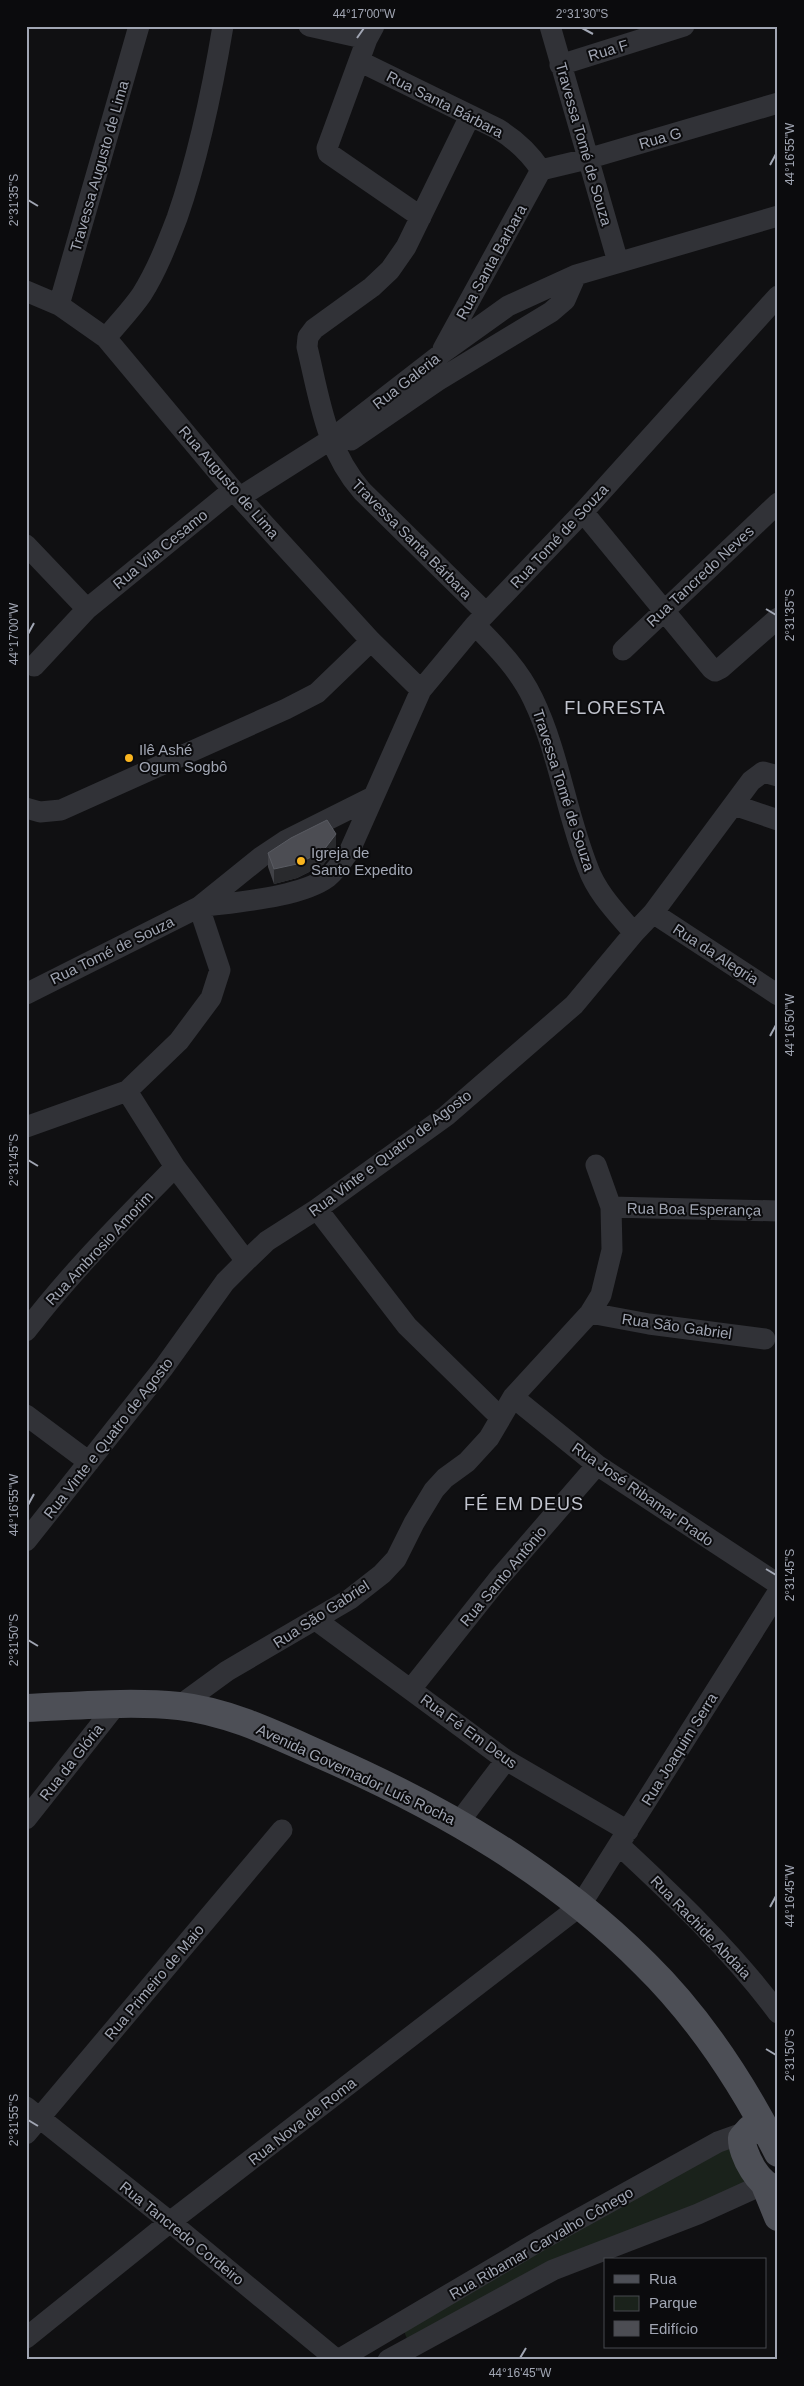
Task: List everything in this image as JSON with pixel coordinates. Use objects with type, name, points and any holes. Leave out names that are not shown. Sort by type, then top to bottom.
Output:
[{"type":"main road","name":"Avenida Governador Luís Rocha","points":[[26,1708],[116,1705],[180,1706],[211,1712],[252,1725],[404,1793],[459,1822],[491,1842],[580,1906],[646,1964],[678,2000],[710,2042],[759,2130]]},
{"type":"main road","points":[[759,2130],[742,2138],[742,2148],[769,2186],[778,2218]]},
{"type":"street","name":"Travessa Augusto de Lima","points":[[59,305],[139,26]]},
{"type":"street","points":[[106,338],[142,294],[159,262],[170,235],[192,175],[202,137],[212,93],[222,26]]},
{"type":"street","points":[[309,26],[371,33],[359,60],[327,148],[328,153],[421,217]]},
{"type":"street","name":"Travessa Tomé de Souza","points":[[550,26],[618,262]]},
{"type":"street","name":"Rua F","points":[[560,65],[684,26]]},
{"type":"street","name":"Rua Santa Bárbara","points":[[359,60],[498,129],[529,152],[542,170]]},
{"type":"street","name":"Rua G","points":[[542,170],[587,159],[778,103]]},
{"type":"street","name":"Travessa Santa Bárbara","points":[[470,116],[406,247],[390,270],[372,287],[314,329],[308,337],[307,346],[332,446],[348,475],[481,619]]},
{"type":"street","name":"Rua Santa Barbara","points":[[440,354],[542,170]]},
{"type":"street","name":"Rua Galeria","points":[[332,446],[440,354],[508,306],[576,275],[778,216]]},
{"type":"street","name":"Rua Galeria","points":[[237,493],[332,446],[551,312],[565,300],[576,275]]},
{"type":"street","name":"Rua Augusto de Lima","points":[[26,291],[59,305],[106,338],[237,493],[371,641],[421,690]]},
{"type":"street","name":"Rua Tomé de Souza","points":[[199,907],[285,894],[327,878],[337,868],[350,850],[421,690],[481,619],[583,512],[778,296]]},
{"type":"street","name":"Rua Vila Cesamo","points":[[34,666],[87,609],[237,493]]},
{"type":"street","name":"Rua Tancredo Neves","points":[[623,650],[778,503]]},
{"type":"street","points":[[583,512],[663,611],[715,671],[721,668],[778,618]]},
{"type":"street","points":[[26,545],[87,609]]},
{"type":"street","name":"Travessa Tomé de Souza","points":[[481,619],[533,698],[558,767],[588,869],[598,890],[634,933]]},
{"type":"street","points":[[26,808],[40,812],[61,810],[317,693],[371,641]]},
{"type":"street","name":"Rua Vinte e Quatro de Agosto","points":[[26,1541],[164,1368],[225,1282],[267,1242],[317,1209],[461,1103],[574,1005],[634,933],[654,913],[751,781],[770,774]]},
{"type":"street","name":"Rua Tomé de Souza","points":[[26,994],[199,907],[261,857],[285,841],[373,797]]},
{"type":"street","points":[[734,805],[778,820]]},
{"type":"street","points":[[26,1127],[127,1091],[179,1041],[211,998],[217,986],[220,970],[199,907]]},
{"type":"street","name":"Rua da Alegria","points":[[654,913],[778,995]]},
{"type":"street","points":[[127,1091],[175,1167],[246,1261]]},
{"type":"street","name":"Rua São Gabriel","points":[[180,1706],[227,1671],[350,1599],[382,1574],[396,1560],[414,1523],[434,1490],[445,1478],[467,1462],[489,1438],[513,1397],[590,1313],[601,1295],[612,1250],[611,1207],[596,1165]]},
{"type":"street","name":"Rua Ambrosio Amorim","points":[[26,1331],[53,1296],[108,1235],[175,1167]]},
{"type":"street","name":"Rua Boa Esperança","points":[[611,1207],[778,1211]]},
{"type":"street","points":[[317,1209],[407,1326],[500,1417]]},
{"type":"street","name":"Rua São Gabriel","points":[[590,1313],[650,1324],[765,1339]]},
{"type":"street","name":"Rua José Ribamar Prado","points":[[513,1397],[597,1465],[778,1584]]},
{"type":"street","points":[[26,1415],[89,1462]]},
{"type":"street","name":"Rua Santo Antônio","points":[[411,1689],[500,1577],[597,1465]]},
{"type":"street","name":"Rua Joaquim Serra","points":[[580,1906],[778,1592]]},
{"type":"street","name":"Rua Fé Em Deus","points":[[316,1620],[506,1760],[623,1838]]},
{"type":"street","name":"Rua da Glória","points":[[26,1819],[116,1705]]},
{"type":"street","points":[[459,1822],[506,1760]]},
{"type":"street","name":"Rua Primeiro de Maio","points":[[31,2120],[282,1830]]},
{"type":"street","name":"Rua Rachide Abdaia","points":[[623,1838],[759,1988],[778,2014]]},
{"type":"street","name":"Rua Nova de Roma","points":[[26,2338],[170,2222],[580,1906]]},
{"type":"street","name":"Rua Tancredo Cordeiro","points":[[31,2120],[170,2222],[338,2360]]},
{"type":"street","name":"Rua Ribamar Carvalho Cônego","points":[[338,2360],[541,2240],[718,2142],[759,2130]]},
{"type":"street","name":"Rua Ribamar Carvalho Cônego","points":[[398,2357],[553,2270],[769,2186]]},
{"type":"street","points":[[390,2330],[398,2357]]},
{"type":"green space","points":[[729,2142],[749,2185],[407,2339],[404,2331]]},
{"type":"building","points":[[327,820],[336,834],[323,851],[297,864],[274,869],[268,853],[291,838]]},
{"type":"place","name":"Ilê Ashé Ogum Sogbô","points":[[129,758]]},
{"type":"place","name":"Igreja de Santo Expedito","points":[[301,861]]},
{"type":"district","name":"FLORESTA","points":[[615,708]]},
{"type":"district","name":"FÉ EM DEUS","points":[[524,1504]]}]
